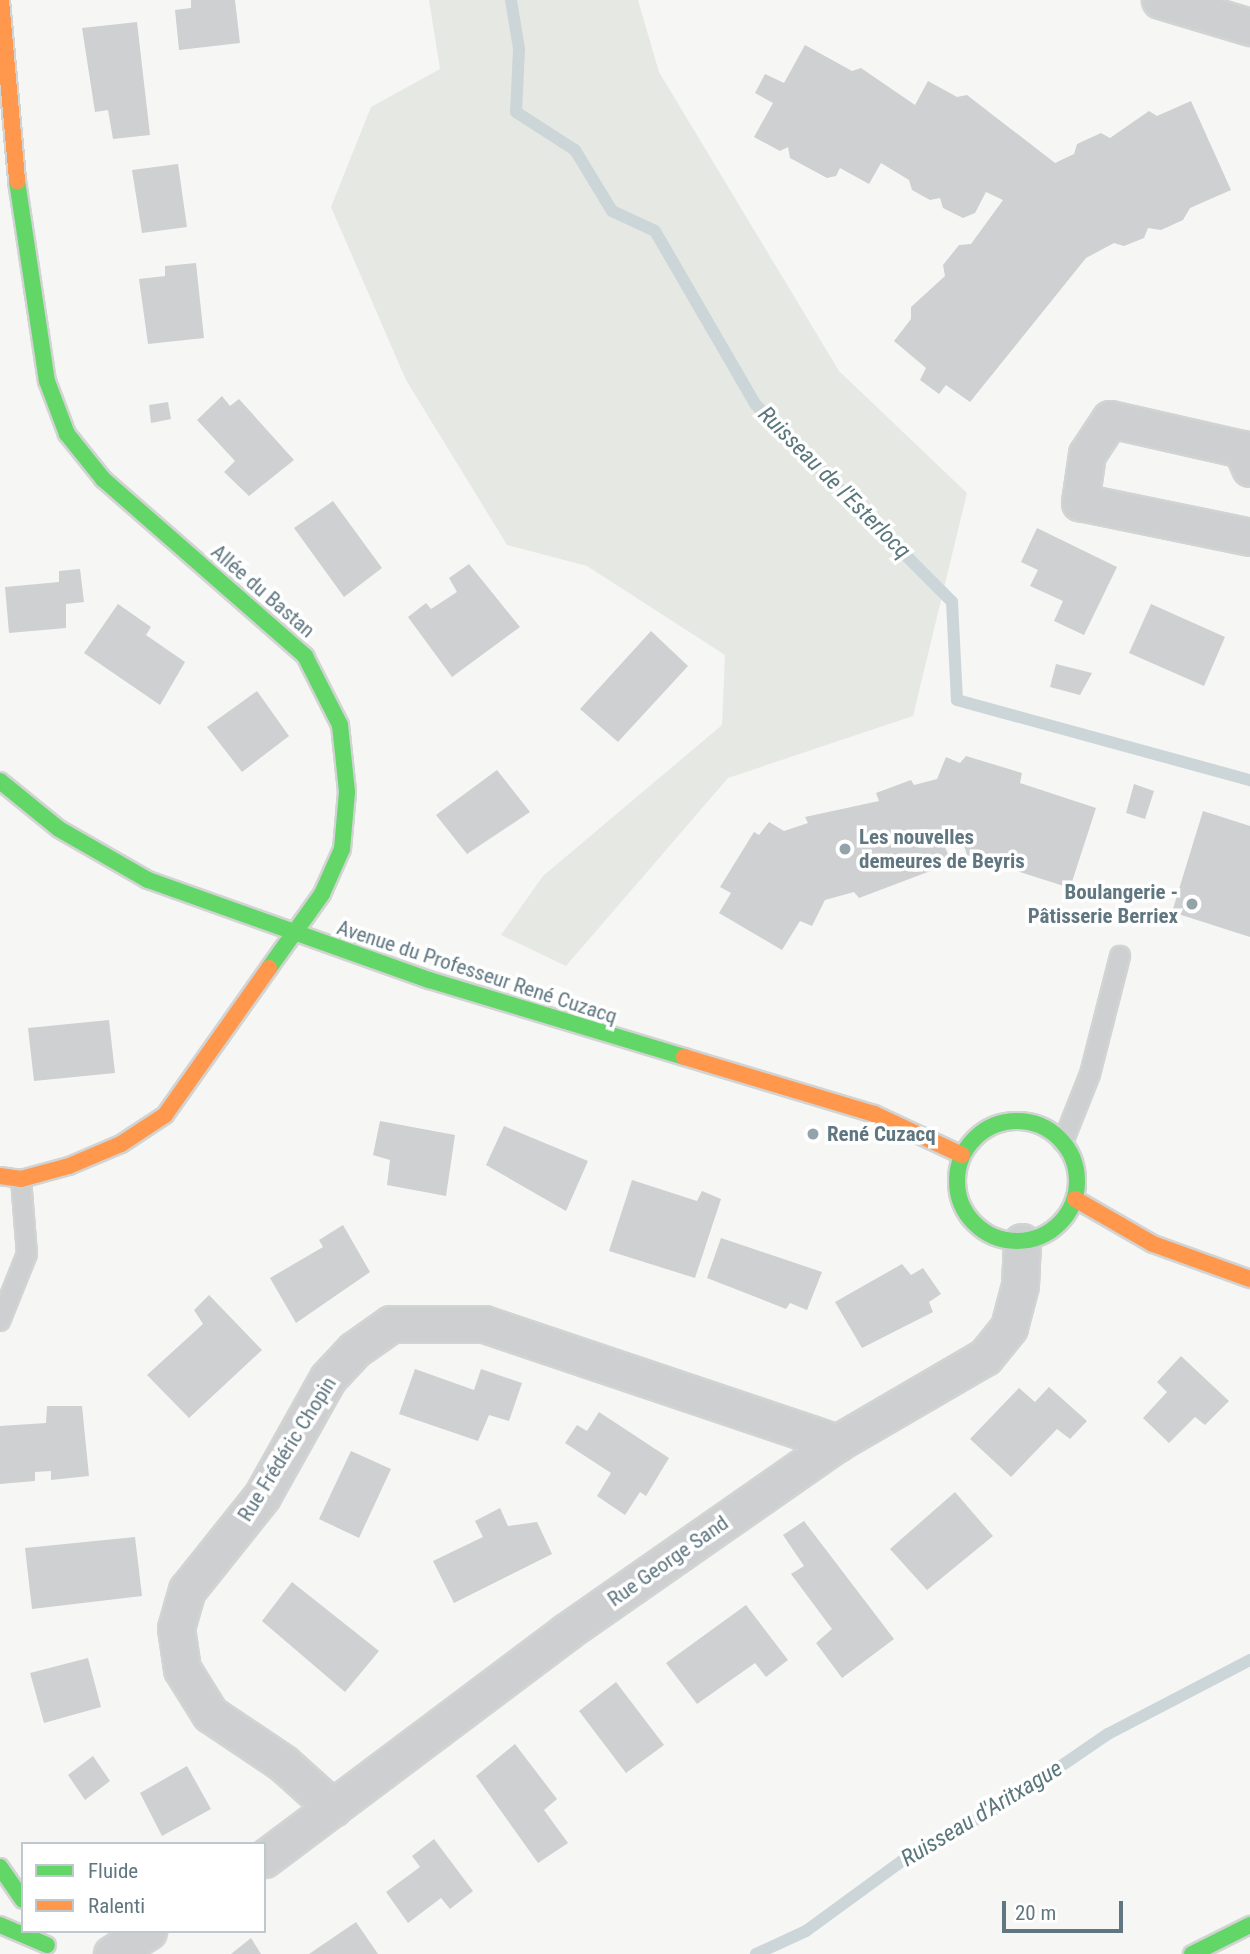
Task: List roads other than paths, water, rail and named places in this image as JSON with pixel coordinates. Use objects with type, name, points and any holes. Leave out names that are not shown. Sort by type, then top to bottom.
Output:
[{"type":"street","name":"Allée du Bastan","points":[[0,1176],[22,1178],[121,1144],[165,1115],[323,894],[342,849],[347,792],[340,725],[305,656],[103,479],[67,434],[47,381],[8,186],[1,0]]},
{"type":"street","points":[[1160,0],[1250,27]]},
{"type":"street","points":[[1250,468],[1242,449],[1110,419],[1087,454],[1080,502],[1250,537]]},
{"type":"street","name":"Avenue du Professeur René Cuzacq","points":[[0,782],[59,829],[148,880],[292,934],[874,1114],[962,1155]]},
{"type":"street","points":[[1010,1121],[1046,1127],[1063,1142],[1076,1166],[1075,1199],[1064,1220],[1045,1235],[1022,1242],[1002,1240],[970,1219],[956,1178],[962,1155],[975,1137],[1010,1121]]},
{"type":"street","points":[[1075,1199],[1153,1244],[1250,1279]]},
{"type":"street","name":"Rue George Sand","points":[[266,1858],[566,1632],[837,1443],[985,1357],[1009,1326],[1020,1285],[1022,1242]]},
{"type":"street","name":"Rue Frédéric Chopin","points":[[333,1808],[284,1763],[210,1714],[182,1669],[176,1628],[187,1590],[262,1496],[328,1378],[354,1350],[391,1324],[484,1324],[837,1443]]},
{"type":"street","points":[[0,1867],[21,1897]]},
{"type":"street","points":[[0,1925],[46,1944]]},
{"type":"street","points":[[1192,1954],[1250,1926]]},
{"type":"street","points":[[112,1954],[145,1933]]},
{"type":"lane","points":[[1063,1142],[1090,1074],[1120,956]]},
{"type":"lane","points":[[0,1321],[27,1254],[22,1178]]},
{"type":"waterway","name":"Ruisseau de l'Esterlocq","points":[[511,0],[519,49],[516,112],[575,150],[612,211],[655,231],[756,405],[952,602],[957,700],[1250,780]]},
{"type":"waterway","name":"Ruisseau d'Aritxague","points":[[756,1954],[806,1931],[906,1858],[1010,1801],[1108,1734],[1250,1660]]},
{"type":"place","name":"Les nouvelles demeures de Beyris","points":[[845,849]]},
{"type":"place","name":"Boulangerie - Pâtisserie Berriex","points":[[1192,904]]},
{"type":"place","name":"René Cuzacq","points":[[813,1134]]}]
